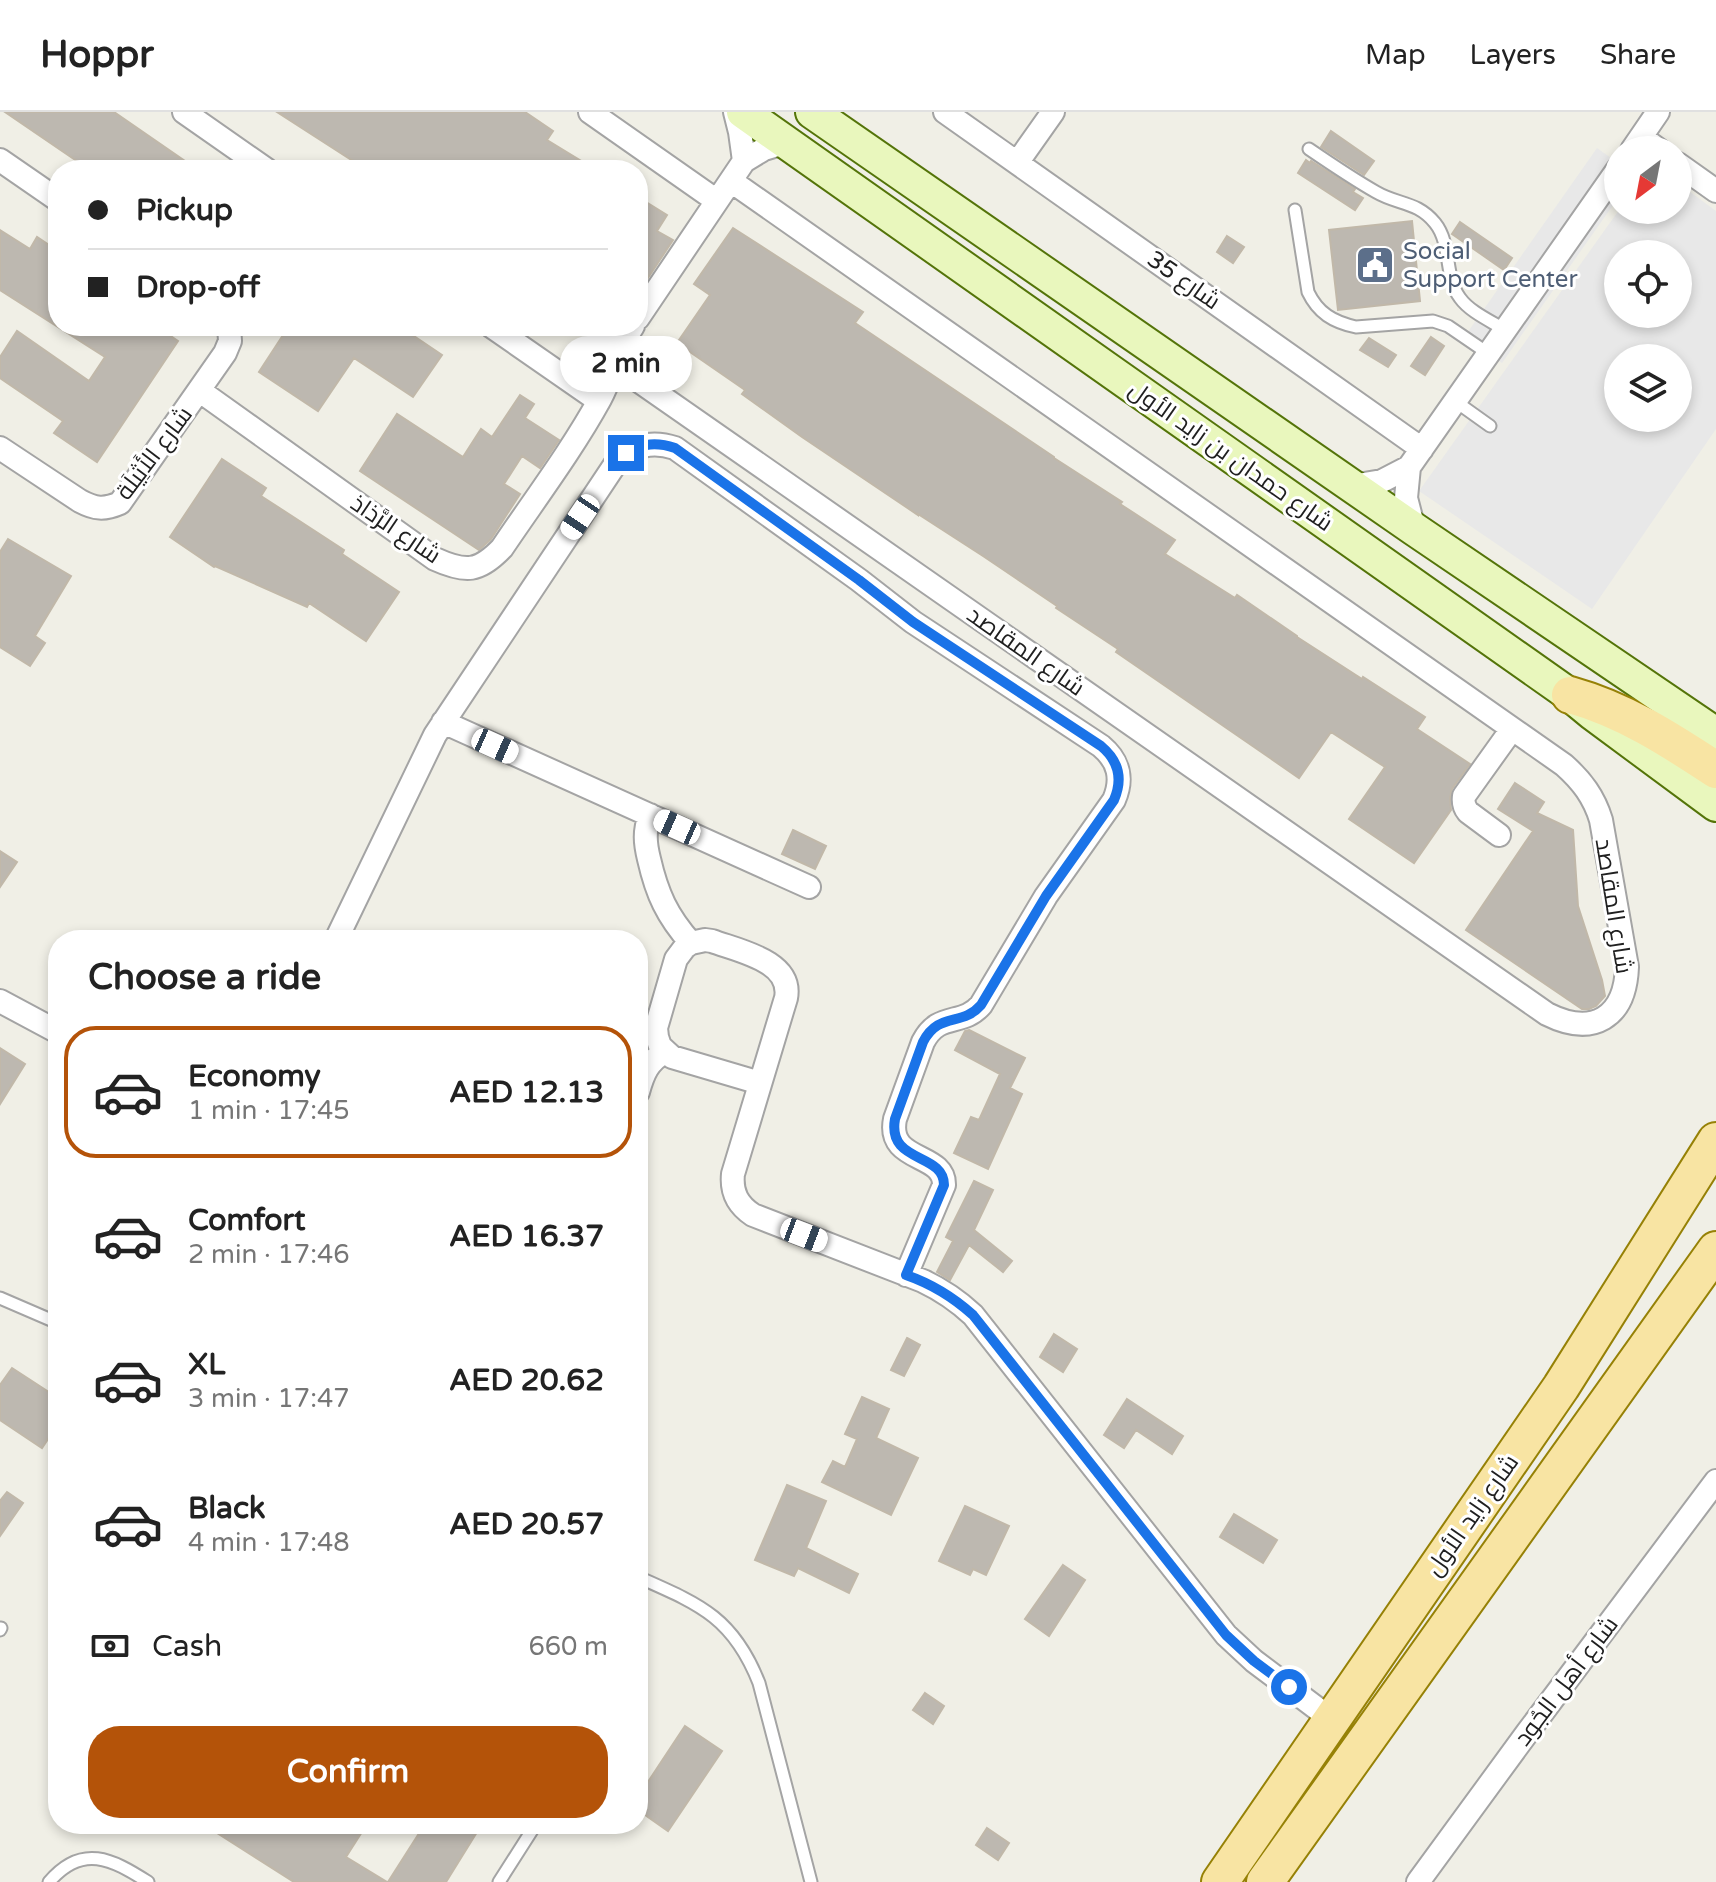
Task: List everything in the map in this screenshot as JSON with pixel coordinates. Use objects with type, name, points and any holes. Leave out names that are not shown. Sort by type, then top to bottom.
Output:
[{"type":"main road","name":"شارع حمدان بن زايد الأول","points":[[743,112],[1570,695],[1716,805]]},
{"type":"main road","name":"شارع حمدان بن زايد الأول","points":[[812,112],[1716,734]]},
{"type":"main road","points":[[1570,695],[1596,702],[1645,725],[1716,770]]},
{"type":"main road","name":"شارع زايد الأول","points":[[1220,1882],[1561,1387],[1716,1141]]},
{"type":"main road","name":"شارع زايد الأول","points":[[1265,1882],[1716,1250]]},
{"type":"street","points":[[184,112],[253,160]]},
{"type":"street","points":[[590,112],[717,201]]},
{"type":"street","points":[[735,112],[744,161]]},
{"type":"street","name":"شارع 35","points":[[945,112],[1416,458]]},
{"type":"street","points":[[1017,163],[1053,112]]},
{"type":"street","points":[[1648,136],[1658,112]]},
{"type":"street","points":[[648,303],[744,161],[764,149],[787,142]]},
{"type":"street","points":[[0,160],[48,193]]},
{"type":"street","points":[[1692,174],[1716,191]]},
{"type":"street","name":"شارع المقاصد","points":[[616,365],[1547,1014],[1578,1025],[1595,1022],[1610,1013],[1621,1000],[1627,967],[1601,820],[1589,791],[1564,765],[731,181]]},
{"type":"street","points":[[1414,529],[1406,498],[1406,482],[1416,458],[1604,189]]},
{"type":"street","name":"شارع الأَثِيلَة","points":[[0,448],[93,508],[108,508],[120,503],[225,353],[230,336]]},
{"type":"street","points":[[505,336],[599,401]]},
{"type":"street","name":"شارع الرَّذاذ","points":[[200,391],[435,559],[454,568],[472,568],[489,561],[502,548],[599,401],[627,336]]},
{"type":"street","points":[[341,930],[427,747],[614,466],[634,448],[654,443],[675,448],[913,622],[1109,753],[1119,777],[1114,800],[1046,896],[981,1005],[970,1015],[940,1023],[923,1042],[895,1119],[894,1132],[899,1145],[938,1169],[944,1185],[906,1275]]},
{"type":"street","points":[[1352,486],[1382,481],[1416,458]]},
{"type":"street","points":[[443,722],[809,887]]},
{"type":"street","points":[[1499,835],[1468,812],[1463,800],[1512,729]]},
{"type":"street","points":[[650,815],[645,838],[655,884],[669,914],[691,943]]},
{"type":"street","points":[[760,1083],[680,1060],[660,1046],[656,1028],[676,959],[691,943],[712,941],[764,961],[779,970],[786,981],[787,992],[760,1083],[733,1174],[733,1191],[740,1205],[753,1215],[923,1281],[949,1295],[973,1315],[1226,1635],[1254,1661],[1331,1719]]},
{"type":"street","points":[[0,1001],[48,1027]]},
{"type":"street","points":[[648,1066],[665,1052]]},
{"type":"street","name":"شارع أهل الجُود","points":[[1418,1882],[1716,1481]]},
{"type":"street","points":[[1282,1882],[1324,1798]]},
{"type":"lane","points":[[1309,149],[1379,194],[1405,202],[1427,215],[1441,232],[1459,298],[1505,330]]},
{"type":"lane","points":[[1295,210],[1308,292],[1322,313],[1344,325],[1356,327],[1433,321],[1448,326],[1489,354]]},
{"type":"lane","points":[[1455,401],[1490,426]]},
{"type":"lane","points":[[0,1298],[48,1319]]},
{"type":"lane","points":[[648,1581],[703,1608],[730,1632],[752,1665],[811,1882]]},
{"type":"lane","points":[[499,1882],[530,1834]]},
{"type":"lane","points":[[49,1882],[65,1866],[87,1859],[99,1859],[122,1865],[148,1882]]},
{"type":"shaded area","points":[[1597,148],[1604,153],[1604,218],[1502,363],[1465,336]]},
{"type":"shaded area","points":[[1692,193],[1716,211],[1716,429],[1592,609],[1419,491],[1609,224],[1692,224]]},
{"type":"building","points":[[5,112],[114,112],[184,160],[75,160]]},
{"type":"building","points":[[277,112],[525,112],[553,131],[547,140],[580,160],[351,160]]},
{"type":"building","points":[[1331,131],[1374,161],[1364,175],[1321,147]]},
{"type":"building","points":[[1306,160],[1355,189],[1353,192],[1363,198],[1355,210],[1298,173]]},
{"type":"building","points":[[648,203],[667,215],[657,231],[673,240],[648,278]]},
{"type":"building","name":"Social Support Center","points":[[1412,221],[1420,301],[1338,310],[1329,230]]},
{"type":"building","points":[[1460,222],[1512,258],[1504,270],[1452,234]]},
{"type":"building","points":[[733,228],[863,312],[855,323],[1175,540],[1165,554],[1235,598],[1237,595],[1297,637],[1425,717],[1417,729],[1470,764],[1452,789],[1451,810],[1414,863],[1349,819],[1385,767],[1331,732],[1299,778],[1116,652],[1118,649],[1057,606],[802,437],[742,394],[745,390],[677,343],[710,295],[694,284]]},
{"type":"building","points":[[0,230],[30,249],[37,237],[48,244],[48,321],[0,290]]},
{"type":"building","points":[[1227,236],[1244,247],[1233,263],[1217,252]]},
{"type":"building","points":[[17,331],[89,381],[105,357],[72,336],[171,336],[178,341],[97,462],[54,433],[63,421],[0,378],[0,357]]},
{"type":"building","points":[[282,336],[414,336],[442,355],[413,397],[354,358],[318,411],[259,372]]},
{"type":"building","points":[[1431,337],[1444,346],[1425,375],[1411,366]]},
{"type":"building","points":[[1369,338],[1396,355],[1388,367],[1360,350]]},
{"type":"building","points":[[520,395],[534,404],[525,418],[559,440],[540,468],[522,456],[504,484],[520,494],[491,539],[479,550],[360,471],[397,414],[463,457],[481,429],[492,437]]},
{"type":"building","points":[[222,459],[266,488],[261,496],[344,550],[342,554],[399,592],[366,641],[309,603],[307,607],[214,567],[170,537]]},
{"type":"building","points":[[8,539],[71,576],[35,636],[45,643],[30,666],[0,647],[0,552]]},
{"type":"building","points":[[1515,783],[1544,802],[1537,813],[1573,830],[1578,906],[1605,996],[1589,1009],[1582,1009],[1466,930],[1533,831],[1498,809]]},
{"type":"building","points":[[793,830],[826,846],[815,869],[782,854]]},
{"type":"building","points":[[0,851],[17,862],[0,887]]},
{"type":"building","points":[[969,1030],[1025,1058],[1010,1088],[1022,1094],[988,1169],[954,1153],[971,1117],[979,1120],[1000,1074],[955,1050],[965,1031]]},
{"type":"building","points":[[0,1048],[25,1064],[0,1104]]},
{"type":"building","points":[[974,1181],[993,1190],[974,1230],[1012,1261],[1003,1272],[969,1245],[950,1280],[937,1272],[953,1241],[946,1237]]},
{"type":"building","points":[[1054,1334],[1077,1349],[1063,1372],[1040,1357]]},
{"type":"building","points":[[907,1338],[920,1345],[904,1376],[891,1370]]},
{"type":"building","points":[[12,1368],[48,1391],[48,1439],[42,1448],[0,1420],[0,1385]]},
{"type":"building","points":[[862,1397],[889,1409],[876,1438],[918,1458],[891,1515],[822,1482],[833,1461],[845,1467],[857,1439],[845,1434]]},
{"type":"building","points":[[1127,1399],[1183,1436],[1172,1454],[1136,1430],[1124,1448],[1104,1435]]},
{"type":"building","points":[[787,1485],[826,1501],[806,1548],[858,1574],[849,1593],[798,1568],[794,1576],[755,1560]]},
{"type":"building","points":[[7,1492],[23,1503],[0,1536],[0,1501]]},
{"type":"building","points":[[965,1506],[1009,1526],[986,1575],[973,1569],[970,1575],[939,1561]]},
{"type":"building","points":[[1234,1514],[1277,1540],[1263,1563],[1220,1537]]},
{"type":"building","points":[[1063,1565],[1085,1580],[1049,1636],[1025,1619]]},
{"type":"building","points":[[925,1693],[944,1706],[933,1724],[913,1710]]},
{"type":"building","points":[[685,1726],[722,1751],[668,1831],[648,1817],[648,1782]]},
{"type":"building","points":[[987,1828],[1009,1843],[998,1860],[976,1845]]},
{"type":"building","points":[[219,1834],[361,1834],[346,1857],[387,1882],[294,1882]]},
{"type":"building","points":[[419,1834],[476,1834],[446,1882],[388,1882]]},
{"type":"place","name":"Social Support Center","points":[[1375,265]]},
{"type":"route","points":[[626,453],[654,443],[675,448],[859,580],[886,603],[1101,746],[1114,760],[1119,785],[1114,800],[1046,896],[981,1005],[970,1015],[940,1023],[923,1042],[895,1119],[894,1132],[899,1145],[938,1169],[944,1185],[906,1275],[936,1287],[973,1315],[1226,1635],[1289,1687]]}]
